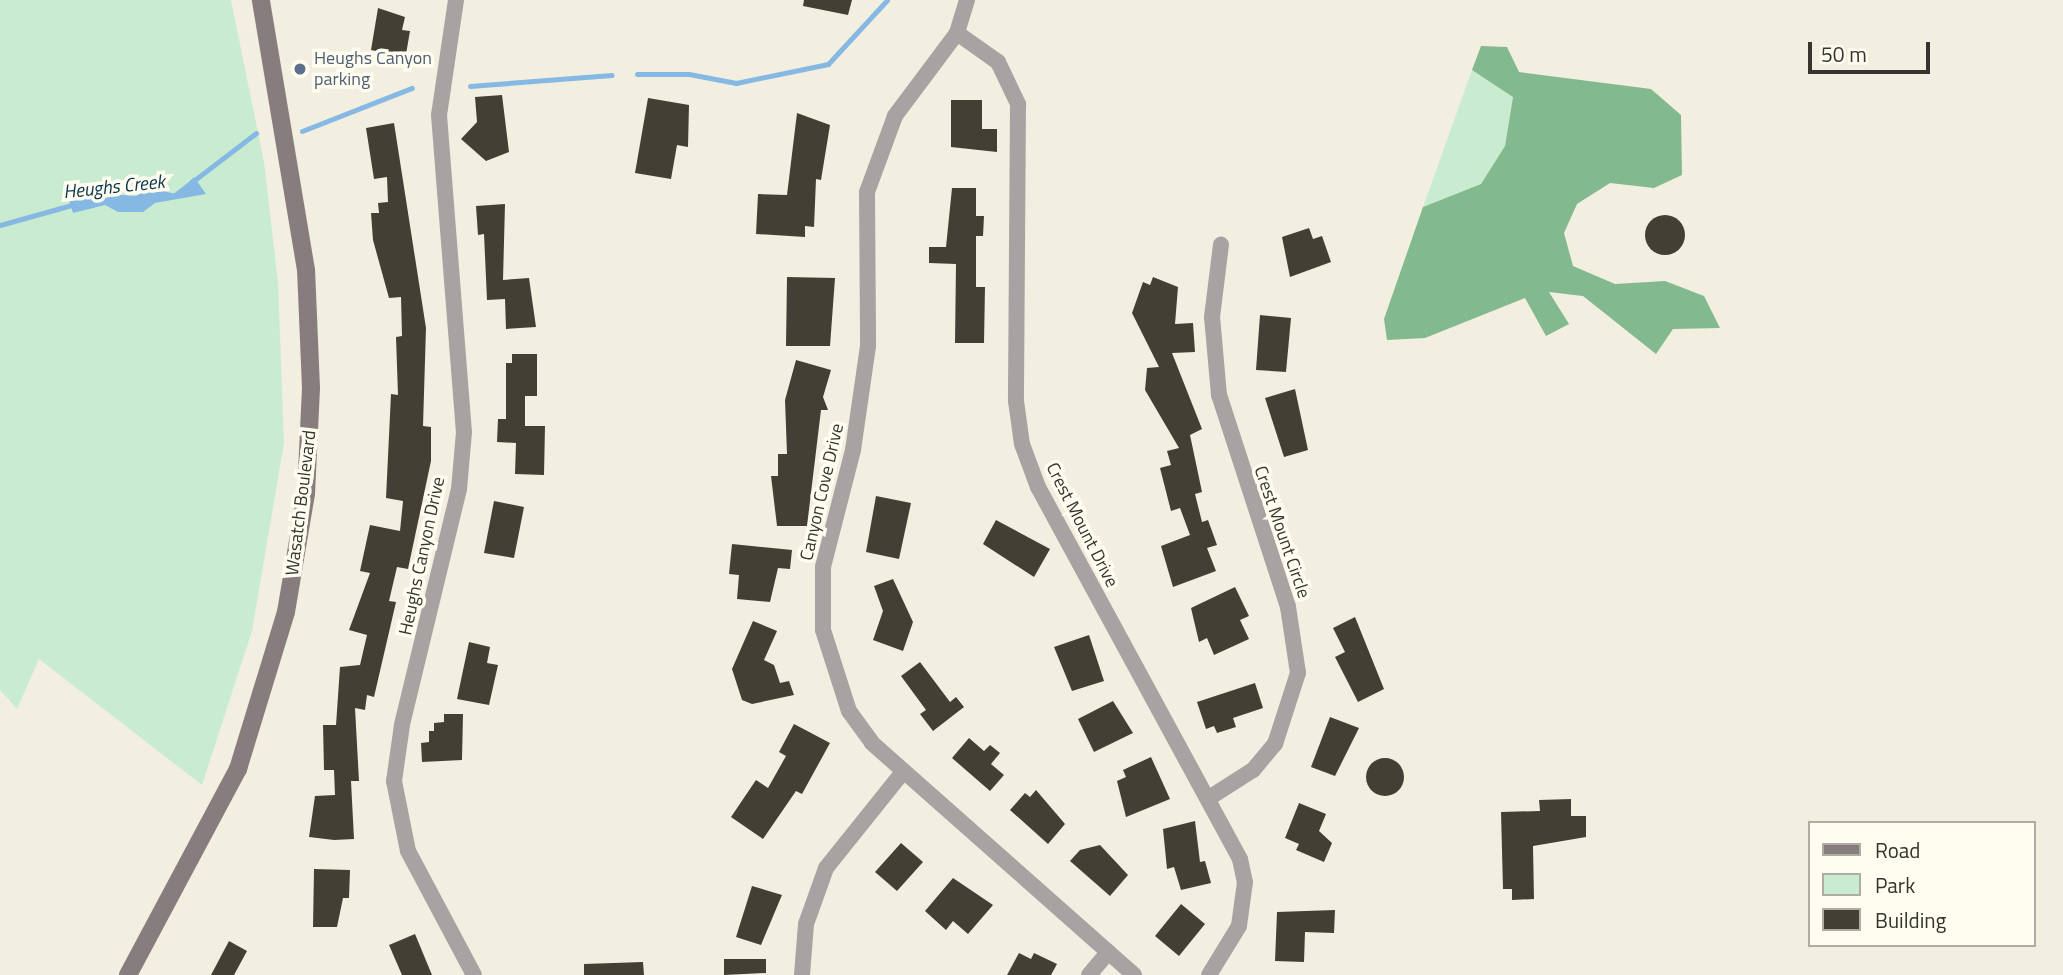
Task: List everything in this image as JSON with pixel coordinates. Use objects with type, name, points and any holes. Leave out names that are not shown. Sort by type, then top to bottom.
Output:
[{"type":"street","name":"Wasatch Boulevard","points":[[128,975],[239,769],[286,612],[306,494],[312,388],[306,270],[261,0]]},
{"type":"street","name":"Heughs Canyon Drive","points":[[456,0],[442,81],[440,151],[463,374],[464,432],[459,489],[402,725],[394,781],[408,851],[474,975]]},
{"type":"street","name":"Canyon Cove Drive","points":[[967,0],[957,33],[908,95],[875,161],[864,220],[869,306],[863,397],[823,567],[824,630],[833,673],[849,711],[903,772],[1134,975]]},
{"type":"street","name":"Crest Mount Drive","points":[[957,33],[998,62],[1018,104],[1015,390],[1023,444],[1051,511],[1240,859],[1245,883],[1240,926],[1209,975]]},
{"type":"street","name":"Crest Mount Circle","points":[[1209,798],[1253,770],[1275,744],[1298,673],[1288,607],[1219,395],[1212,317],[1221,245]]},
{"type":"street","points":[[802,975],[806,923],[826,868],[903,772]]},
{"type":"street","points":[[1089,975],[1108,952]]},
{"type":"green space","points":[[0,0],[231,0],[264,162],[278,282],[284,443],[252,631],[202,785],[39,659],[17,709],[0,690]]},
{"type":"green space","points":[[1481,46],[1507,47],[1519,72],[1651,89],[1681,115],[1682,175],[1654,188],[1610,183],[1577,204],[1564,233],[1573,266],[1615,284],[1665,281],[1704,296],[1720,328],[1673,329],[1656,354],[1583,296],[1549,292],[1569,324],[1546,336],[1525,298],[1425,338],[1387,340],[1384,319],[1423,207],[1481,184],[1505,146],[1513,97],[1472,70]]},
{"type":"green space","points":[[1472,70],[1513,96],[1505,146],[1481,184],[1423,207]]},
{"type":"water","points":[[194,177],[206,194],[155,203],[143,212],[118,212],[105,205],[73,213],[68,197],[79,192],[136,196],[150,188],[176,194]]},
{"type":"building","points":[[804,0],[852,0],[848,15],[803,6]]},
{"type":"building","points":[[378,8],[405,17],[402,30],[410,31],[404,66],[384,62],[386,53],[371,50]]},
{"type":"building","points":[[502,95],[509,152],[486,161],[461,139],[477,122],[475,97]]},
{"type":"building","points":[[648,98],[689,105],[688,147],[677,145],[671,179],[635,173]]},
{"type":"building","points":[[951,100],[982,100],[982,129],[997,129],[997,152],[951,147]]},
{"type":"building","points":[[797,113],[830,125],[821,180],[816,179],[814,227],[805,226],[805,237],[756,234],[758,194],[787,195]]},
{"type":"building","points":[[394,123],[426,328],[423,426],[431,427],[431,461],[408,569],[397,567],[389,601],[396,602],[374,697],[367,695],[365,710],[355,708],[359,781],[351,781],[354,839],[334,840],[309,837],[315,796],[335,795],[334,770],[324,770],[323,725],[336,725],[340,667],[360,665],[367,635],[349,630],[370,573],[360,571],[370,525],[400,531],[403,501],[386,498],[391,394],[398,395],[396,337],[402,336],[401,297],[389,298],[373,240],[371,213],[379,213],[378,203],[388,202],[387,177],[374,179],[366,128]]},
{"type":"building","points":[[952,188],[976,188],[976,216],[984,216],[983,236],[976,236],[976,287],[985,287],[984,343],[955,343],[956,264],[929,263],[929,247],[946,247]]},
{"type":"building","points":[[505,204],[503,280],[529,278],[536,327],[506,329],[505,299],[487,300],[484,234],[478,235],[476,206]]},
{"type":"building","points":[[1665,215],[1673,216],[1679,221],[1684,227],[1684,243],[1679,249],[1673,254],[1665,255],[1657,254],[1651,249],[1646,243],[1645,235],[1646,227],[1651,221],[1657,216]]},
{"type":"building","points":[[1309,228],[1313,239],[1322,236],[1331,262],[1290,277],[1282,237]]},
{"type":"building","points":[[787,277],[835,278],[830,346],[786,346]]},
{"type":"building","points":[[1153,277],[1178,287],[1175,324],[1193,323],[1195,352],[1172,353],[1202,429],[1190,435],[1202,492],[1195,494],[1202,522],[1208,520],[1217,545],[1207,548],[1216,571],[1173,587],[1161,546],[1190,535],[1180,508],[1171,511],[1160,468],[1171,465],[1167,451],[1179,448],[1145,390],[1147,368],[1159,367],[1132,313],[1143,282],[1150,285]]},
{"type":"building","points":[[1260,315],[1291,318],[1286,372],[1256,370]]},
{"type":"building","points":[[512,354],[537,354],[537,396],[525,396],[525,426],[545,426],[544,475],[515,474],[516,443],[497,442],[498,419],[506,419],[506,363],[512,363]]},
{"type":"building","points":[[796,360],[831,370],[823,397],[828,410],[821,410],[807,526],[777,526],[771,476],[778,476],[778,454],[787,454],[785,400]]},
{"type":"building","points":[[1295,389],[1308,450],[1284,457],[1265,398]]},
{"type":"building","points":[[876,496],[911,503],[899,559],[866,552]]},
{"type":"building","points":[[494,501],[524,507],[514,558],[484,553]]},
{"type":"building","points":[[996,520],[1050,549],[1034,577],[983,544]]},
{"type":"building","points":[[732,544],[792,550],[790,569],[778,568],[770,602],[737,599],[739,575],[729,574]]},
{"type":"building","points":[[893,579],[913,622],[903,651],[873,640],[883,611],[874,586]]},
{"type":"building","points":[[1235,587],[1249,616],[1240,620],[1249,639],[1214,655],[1207,638],[1199,642],[1191,608]]},
{"type":"building","points":[[1355,617],[1384,689],[1358,702],[1335,657],[1345,652],[1333,628]]},
{"type":"building","points":[[753,621],[777,631],[764,660],[774,665],[780,683],[789,681],[794,695],[752,704],[742,700],[732,669]]},
{"type":"building","points":[[1089,635],[1104,681],[1072,691],[1054,647]]},
{"type":"building","points":[[469,642],[490,647],[487,663],[498,665],[489,705],[457,699]]},
{"type":"building","points":[[920,662],[950,702],[956,697],[964,707],[933,731],[920,714],[926,710],[901,676]]},
{"type":"building","points":[[1255,683],[1263,708],[1233,718],[1236,727],[1217,733],[1214,726],[1206,729],[1197,702]]},
{"type":"building","points":[[1113,701],[1133,733],[1094,752],[1078,719]]},
{"type":"building","points":[[444,714],[463,714],[462,760],[422,762],[421,743],[429,742],[429,731],[434,731],[434,723],[444,722]]},
{"type":"building","points":[[1330,717],[1359,728],[1335,776],[1311,767]]},
{"type":"building","points":[[794,724],[830,743],[802,794],[796,791],[763,839],[731,817],[756,780],[768,788],[786,756],[779,752]]},
{"type":"building","points":[[969,738],[984,751],[990,745],[1000,753],[991,764],[1004,775],[990,791],[952,758]]},
{"type":"building","points":[[1151,757],[1170,799],[1126,817],[1117,781],[1126,777],[1123,770]]},
{"type":"building","points":[[1385,758],[1398,764],[1404,777],[1398,790],[1385,796],[1372,790],[1366,777],[1372,764]]},
{"type":"building","points":[[1036,790],[1065,824],[1048,844],[1010,810],[1025,793],[1030,797]]},
{"type":"building","points":[[1571,799],[1571,816],[1586,816],[1586,837],[1533,846],[1534,899],[1512,900],[1512,889],[1503,889],[1501,812],[1540,811],[1539,800]]},
{"type":"building","points":[[1299,803],[1326,814],[1319,831],[1332,843],[1324,862],[1296,850],[1299,844],[1285,838]]},
{"type":"building","points":[[1195,821],[1200,862],[1205,861],[1211,883],[1181,890],[1174,867],[1167,869],[1163,829]]},
{"type":"building","points":[[901,843],[923,862],[897,891],[875,872]]},
{"type":"building","points":[[1100,845],[1128,875],[1110,896],[1070,861],[1080,850]]},
{"type":"building","points":[[314,869],[350,870],[349,898],[343,898],[337,927],[313,927]]},
{"type":"building","points":[[953,878],[993,905],[968,934],[953,921],[946,930],[925,911]]},
{"type":"building","points":[[752,886],[782,895],[761,945],[736,937]]},
{"type":"building","points":[[1181,904],[1205,924],[1179,956],[1155,936]]},
{"type":"building","points":[[1335,910],[1334,933],[1305,932],[1304,962],[1275,961],[1277,912]]},
{"type":"building","points":[[415,934],[432,975],[402,975],[389,945]]},
{"type":"building","points":[[229,941],[247,951],[234,975],[211,975]]},
{"type":"building","points":[[1019,953],[1031,959],[1034,953],[1057,964],[1051,975],[1007,975]]},
{"type":"building","points":[[724,959],[766,959],[766,973],[724,975]]},
{"type":"building","points":[[643,962],[644,975],[584,975],[584,964]]},
{"type":"waterway","name":"Heughs Creek","points":[[637,74],[689,74],[736,83],[828,64],[887,0]]},
{"type":"waterway","name":"Heughs Creek","points":[[470,86],[612,75]]},
{"type":"waterway","name":"Heughs Creek","points":[[302,131],[412,88]]},
{"type":"waterway","name":"Heughs Creek","points":[[175,195],[256,133]]},
{"type":"waterway","name":"Heughs Creek","points":[[0,225],[75,204]]},
{"type":"place","name":"Heughs Canyon parking","points":[[300,69]]}]
